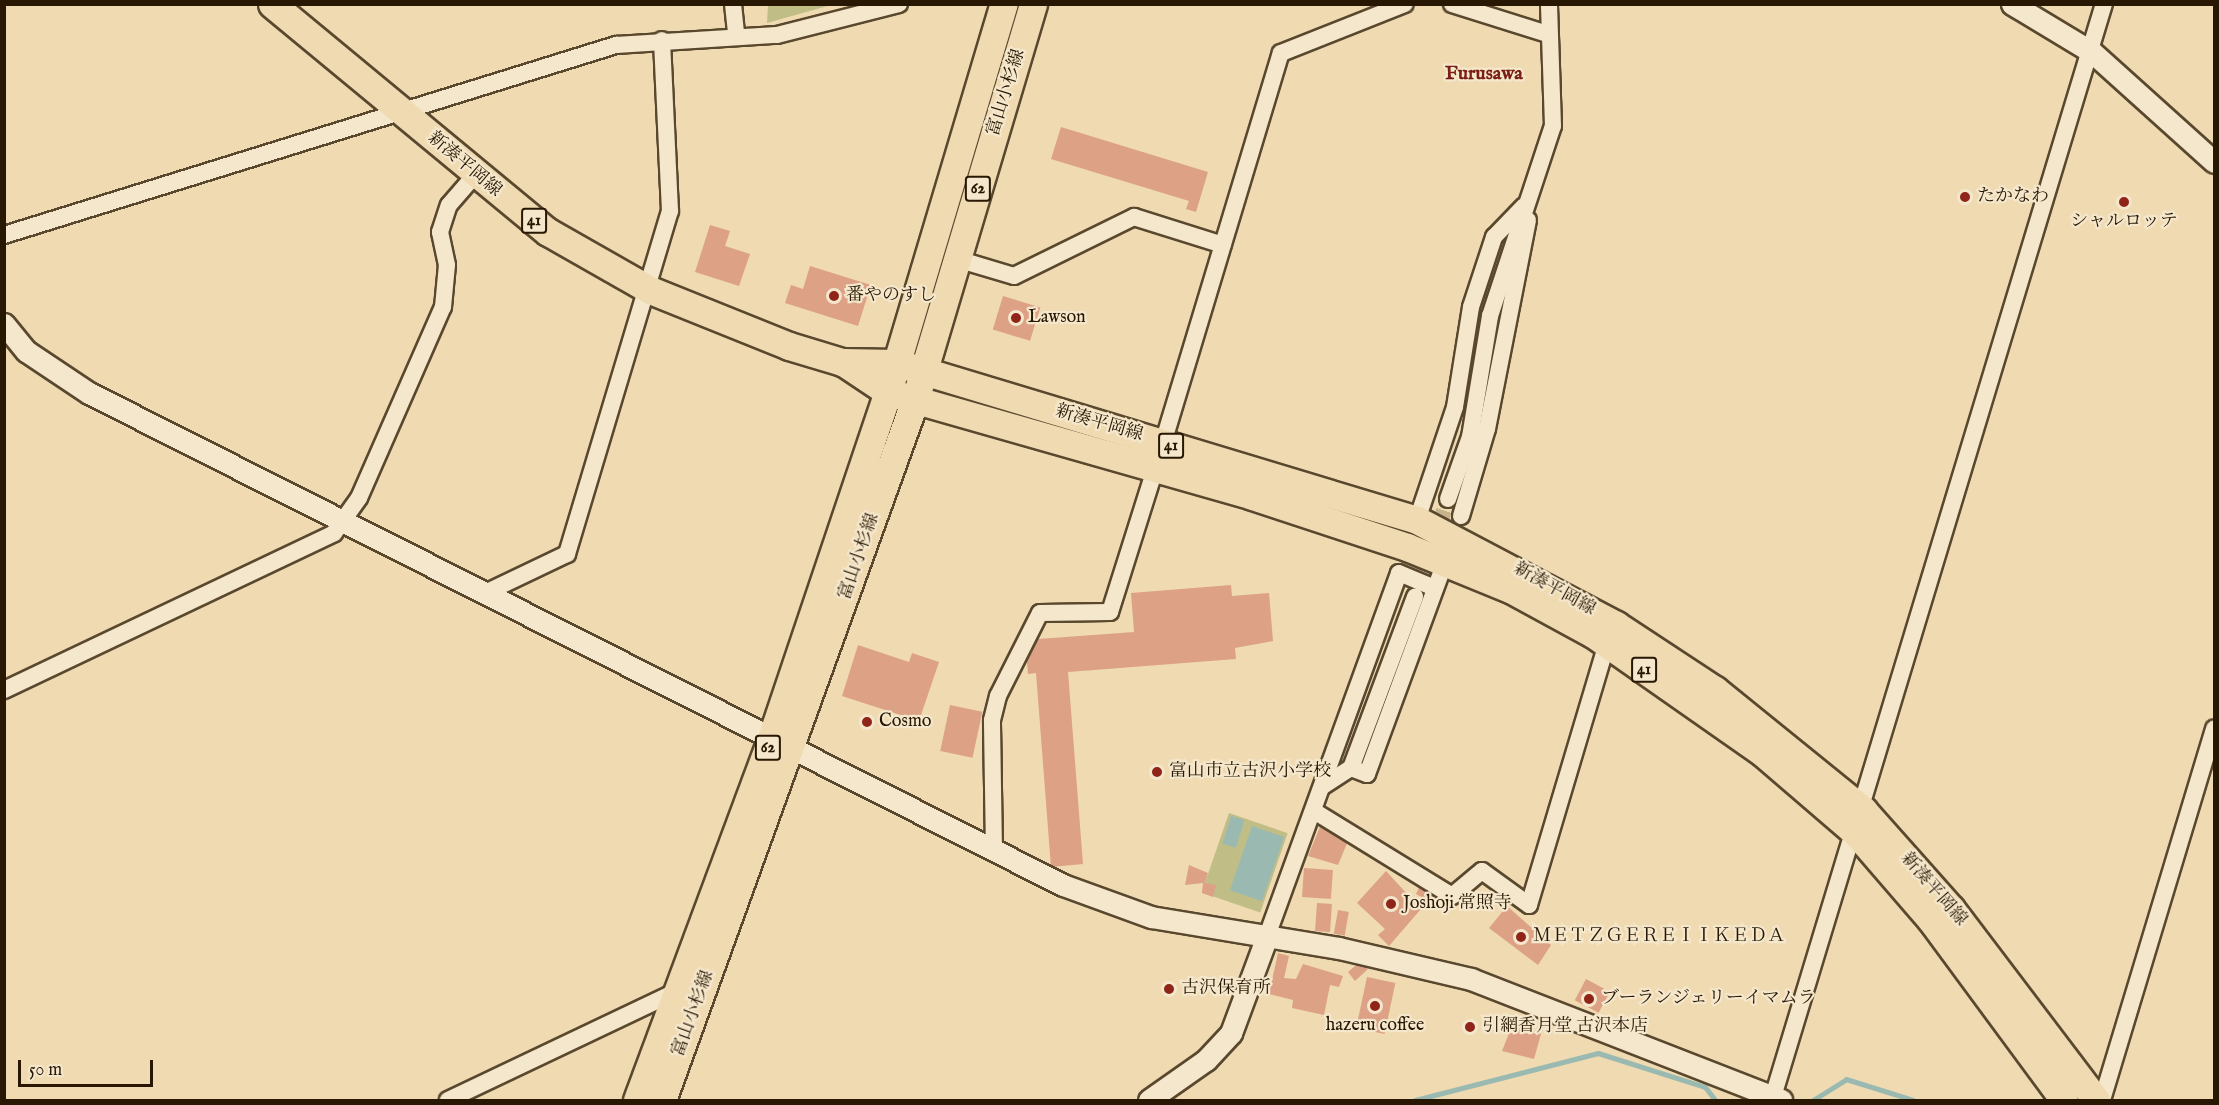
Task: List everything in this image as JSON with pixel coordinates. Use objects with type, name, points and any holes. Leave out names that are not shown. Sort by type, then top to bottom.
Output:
[{"type":"main road","name":"新湊平岡線","points":[[272,4],[405,114],[474,176],[548,232],[650,290],[842,362],[888,392],[1252,496],[1444,562],[1510,589],[1607,644],[1859,822],[2064,1101]]},
{"type":"main road","name":"富山小杉線","points":[[662,1101],[781,745],[1004,4]]},
{"type":"main road","name":"富山小杉線","points":[[637,1101],[781,745],[915,400],[1033,4]]},
{"type":"main road","name":"新湊平岡線","points":[[842,362],[897,363],[924,374],[1417,520],[1616,625],[1716,690],[1951,909],[2096,1101]]},
{"type":"street","points":[[734,4],[736,35]]},
{"type":"street","points":[[4,234],[405,114],[616,45],[736,35],[777,35],[899,4]]},
{"type":"street","points":[[1163,443],[1281,53],[1405,4]]},
{"type":"street","points":[[1452,4],[1546,34]]},
{"type":"street","points":[[1448,499],[1470,437],[1490,316],[1553,126],[1546,34],[1549,4]]},
{"type":"street","points":[[2012,4],[2092,52],[2214,162]]},
{"type":"street","points":[[4,324],[51,371],[781,745],[994,851],[1115,907],[1267,936],[1471,980],[1775,1099],[2092,52],[2104,4]]},
{"type":"street","points":[[483,594],[567,555],[650,290],[670,211],[662,40]]},
{"type":"street","points":[[4,690],[334,533],[359,498],[444,307],[447,265],[440,232],[449,205],[474,176]]},
{"type":"street","points":[[1461,516],[1487,429],[1500,345],[1527,246],[1528,201]]},
{"type":"street","points":[[1417,520],[1455,407],[1471,307],[1491,247],[1528,201]]},
{"type":"street","points":[[957,259],[1014,276],[1134,216],[1223,245]]},
{"type":"street","points":[[994,851],[992,720],[998,696],[1040,613],[1110,612],[1155,469]]},
{"type":"street","points":[[1352,768],[1367,774],[1444,562]]},
{"type":"street","points":[[1149,1101],[1206,1060],[1231,1033],[1314,811],[1399,573],[1435,588]]},
{"type":"street","points":[[1323,786],[1352,768],[1415,597]]},
{"type":"street","points":[[1314,811],[1452,896],[1482,871],[1529,905],[1607,644]]},
{"type":"street","points":[[2102,1101],[2214,729]]},
{"type":"street","points":[[448,1101],[680,990]]},
{"type":"shaded area","points":[[768,4],[831,5],[767,23]]},
{"type":"shaded area","points":[[1229,813],[1288,833],[1260,913],[1202,892]]},
{"type":"water","points":[[1231,816],[1244,820],[1236,848],[1223,844]]},
{"type":"water","points":[[1252,826],[1284,837],[1262,901],[1230,890]]},
{"type":"building","points":[[1061,127],[1208,172],[1196,212],[1186,209],[1189,201],[1051,159]]},
{"type":"building","points":[[710,225],[730,231],[725,246],[750,254],[739,286],[695,272]]},
{"type":"building","points":[[810,266],[871,285],[858,326],[785,303],[791,285],[803,289]]},
{"type":"building","name":"Lawson","points":[[1003,296],[1040,307],[1030,341],[993,329]]},
{"type":"building","points":[[1231,585],[1232,596],[1269,593],[1273,641],[1235,648],[1236,659],[1068,672],[1083,864],[1051,867],[1036,673],[1028,674],[1025,640],[1134,632],[1131,593]]},
{"type":"building","points":[[858,645],[909,662],[912,653],[939,662],[919,721],[842,696]]},
{"type":"building","points":[[950,705],[982,712],[973,758],[940,751]]},
{"type":"building","points":[[1322,822],[1328,832],[1348,841],[1338,865],[1308,856]]},
{"type":"building","points":[[1189,865],[1208,873],[1205,883],[1216,885],[1213,897],[1202,893],[1203,883],[1185,885]]},
{"type":"building","points":[[1304,868],[1333,870],[1331,899],[1302,897]]},
{"type":"building","points":[[1386,871],[1421,909],[1389,946],[1378,935],[1385,929],[1357,903]]},
{"type":"building","points":[[1421,883],[1440,895],[1434,904],[1416,894]]},
{"type":"building","points":[[1317,903],[1332,904],[1330,932],[1315,931]]},
{"type":"building","name":"ＭＥＴＺＧＥＲＥＩＩＫＥＤＡ","points":[[1507,906],[1551,945],[1538,965],[1489,928]]},
{"type":"building","points":[[1338,910],[1349,912],[1345,936],[1334,934]]},
{"type":"building","points":[[1278,953],[1289,956],[1284,978],[1296,979],[1303,964],[1343,976],[1339,987],[1330,985],[1324,1015],[1292,1008],[1293,1000],[1269,994]]},
{"type":"building","points":[[1360,962],[1368,969],[1355,981],[1348,972]]},
{"type":"building","points":[[1367,977],[1395,983],[1385,1034],[1356,1028]]},
{"type":"building","points":[[1586,979],[1610,992],[1599,1013],[1575,1000]]},
{"type":"building","points":[[1514,1021],[1541,1034],[1534,1059],[1502,1051]]},
{"type":"waterway","points":[[1415,1100],[1598,1053],[1705,1087],[1715,1100]]},
{"type":"waterway","points":[[1813,1100],[1846,1079],[1913,1100]]},
{"type":"tunnel","points":[[1416,594],[1448,499]]},
{"type":"place","name":"たかなわ","points":[[1965,197]]},
{"type":"place","name":"シャルロッテ","points":[[2124,202]]},
{"type":"place","name":"番やのすし","points":[[834,296]]},
{"type":"place","name":"Lawson","points":[[1016,318]]},
{"type":"place","name":"Cosmo","points":[[867,722]]},
{"type":"place","name":"富山市立古沢小学校","points":[[1157,772]]},
{"type":"place","name":"Joshoji 常照寺","points":[[1391,904]]},
{"type":"place","name":"ＭＥＴＺＧＥＲＥＩＩＫＥＤＡ","points":[[1521,937]]},
{"type":"place","name":"古沢保育所","points":[[1169,989]]},
{"type":"place","name":"ブーランジェリーイマムラ","points":[[1589,999]]},
{"type":"place","name":"hazeru coffee","points":[[1375,1006]]},
{"type":"place","name":"引網香月堂 古沢本店","points":[[1470,1027]]},
{"type":"district","name":"Furusawa","points":[[1484,73]]}]
